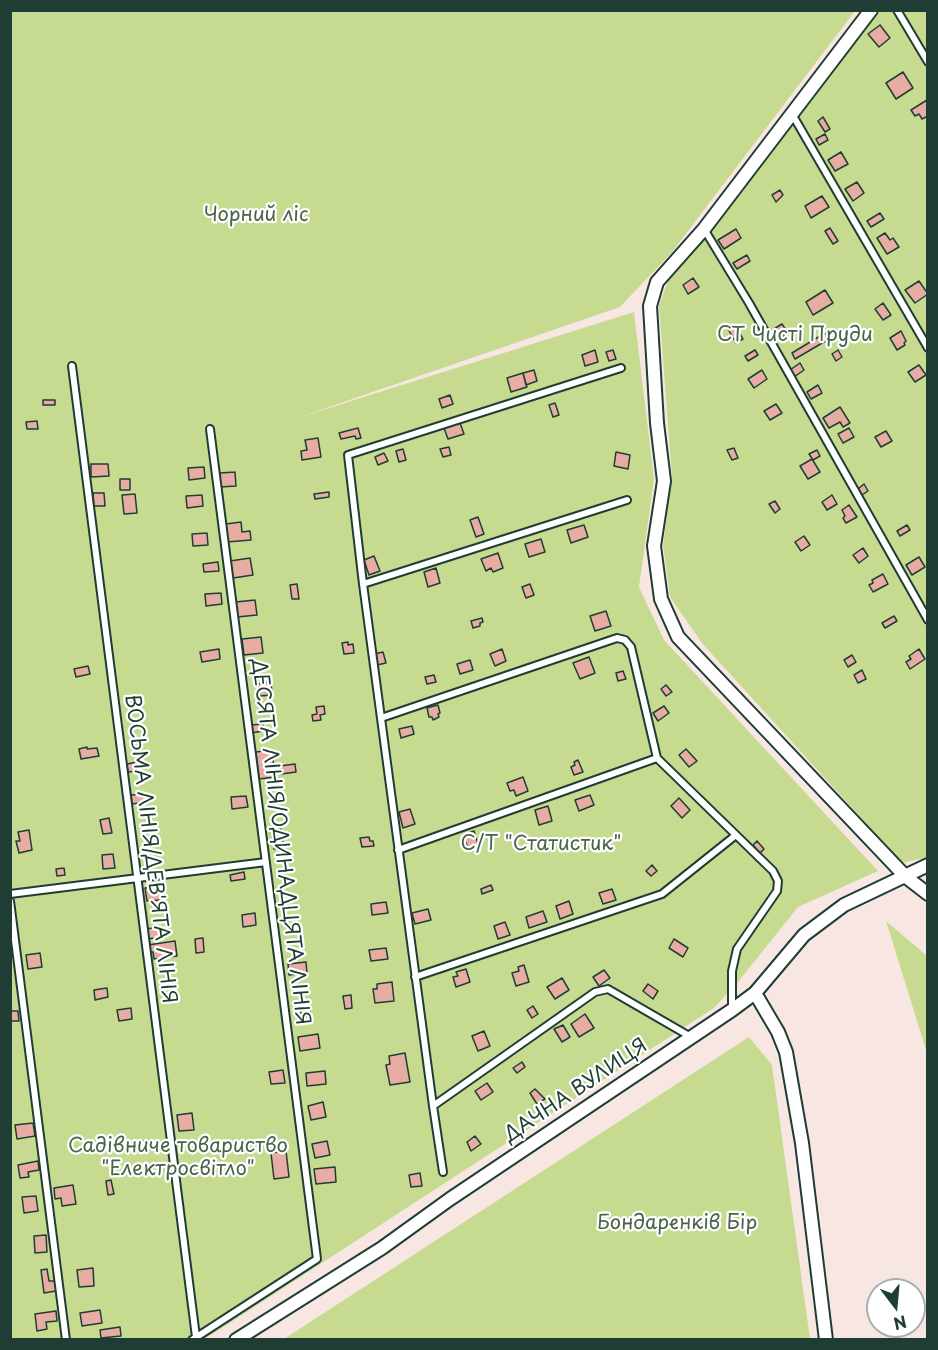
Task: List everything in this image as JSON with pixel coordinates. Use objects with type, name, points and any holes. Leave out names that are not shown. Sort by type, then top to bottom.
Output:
[{"type":"street","points":[[871,10],[704,229],[657,282],[650,306],[657,423],[664,481],[654,546],[661,599],[678,637],[906,877],[927,894]]},
{"type":"street","name":"ДАЧНА ВУЛИЦЯ","points":[[236,1340],[382,1248],[459,1192],[732,1010],[755,993],[804,935],[844,905],[927,866]]},
{"type":"street","points":[[755,993],[778,1032],[786,1052],[802,1143],[826,1340]]},
{"type":"lane","points":[[900,12],[927,62]]},
{"type":"lane","points":[[792,114],[927,348]]},
{"type":"lane","points":[[704,229],[754,313],[927,620]]},
{"type":"lane","name":"ВОСЬМА ЛІНІЯ/ДЕВ'ЯТА ЛІНІЯ","points":[[72,366],[194,1338]]},
{"type":"lane","points":[[443,1172],[398,850],[348,455],[621,368]]},
{"type":"lane","name":"ДЕСЯТА ЛІНІЯ/ОДИНАДЦЯТА ЛІНІЯ","points":[[194,1338],[317,1259],[210,429]]},
{"type":"lane","points":[[363,584],[627,500]]},
{"type":"lane","points":[[381,718],[616,638],[625,640],[631,647],[657,758],[773,871],[778,881],[777,891],[737,949],[732,971],[732,1010]]},
{"type":"lane","points":[[398,850],[657,758]]},
{"type":"lane","points":[[415,977],[662,894],[736,835]]},
{"type":"lane","points":[[10,894],[266,862]]},
{"type":"lane","points":[[10,901],[66,1340]]},
{"type":"lane","points":[[433,1106],[595,992],[608,989],[692,1037]]},
{"type":"green space","points":[[10,11],[855,11],[672,252],[620,307],[297,418],[634,312],[654,479],[639,587],[664,640],[878,871],[798,907],[738,982],[714,1008],[205,1339],[11,1339]]},
{"type":"green space","name":"СТ Чисті Пруди","points":[[879,11],[927,11],[927,857],[902,863],[702,643],[670,597],[663,545],[672,477],[659,306],[668,281]]},
{"type":"green space","points":[[886,921],[927,956],[927,1053]]},
{"type":"green space","name":"Бондаренків Бір","points":[[749,1037],[772,1065],[810,1339],[284,1339]]},
{"type":"building","points":[[880,25],[890,38],[879,47],[868,34]]},
{"type":"building","points":[[903,72],[913,88],[896,99],[886,83]]},
{"type":"building","points":[[927,100],[928,116],[922,119],[919,114],[915,116],[911,110]]},
{"type":"building","points":[[823,117],[830,129],[825,132],[818,121]]},
{"type":"building","points":[[825,134],[828,140],[819,145],[816,139]]},
{"type":"building","points":[[841,152],[848,164],[835,171],[828,160]]},
{"type":"building","points":[[857,182],[864,193],[853,201],[845,189]]},
{"type":"building","points":[[780,190],[783,195],[776,202],[772,195]]},
{"type":"building","points":[[822,196],[829,207],[811,218],[805,206]]},
{"type":"building","points":[[880,213],[884,219],[871,227],[867,221]]},
{"type":"building","points":[[830,228],[838,241],[833,244],[825,231]]},
{"type":"building","points":[[736,229],[741,238],[724,249],[718,240]]},
{"type":"building","points":[[885,233],[890,240],[893,238],[899,247],[887,254],[877,238]]},
{"type":"building","points":[[747,255],[750,261],[737,269],[733,263]]},
{"type":"building","points":[[693,278],[699,287],[688,294],[683,285]]},
{"type":"building","points":[[919,281],[928,294],[915,303],[905,290]]},
{"type":"building","points":[[825,290],[833,303],[813,315],[806,302]]},
{"type":"building","points":[[883,303],[891,315],[883,320],[875,309]]},
{"type":"building","points":[[782,324],[788,333],[775,342],[769,332]]},
{"type":"building","points":[[735,325],[743,339],[736,343],[728,329]]},
{"type":"building","points":[[901,331],[906,341],[905,345],[897,350],[890,338]]},
{"type":"building","points":[[825,333],[829,339],[795,359],[792,353]]},
{"type":"building","points":[[595,350],[598,362],[585,366],[582,355]]},
{"type":"building","points":[[613,350],[616,359],[609,361],[606,352]]},
{"type":"building","points":[[755,350],[758,355],[748,361],[745,356]]},
{"type":"building","points":[[838,350],[842,357],[836,361],[832,354]]},
{"type":"building","points":[[800,363],[804,370],[794,377],[790,370]]},
{"type":"building","points":[[919,365],[926,375],[915,382],[908,372]]},
{"type":"building","points":[[534,370],[537,381],[526,385],[523,373]]},
{"type":"building","points":[[762,370],[767,379],[754,388],[748,379]]},
{"type":"building","points":[[523,373],[527,387],[511,392],[507,378]]},
{"type":"building","points":[[818,385],[822,393],[811,399],[807,392]]},
{"type":"building","points":[[450,395],[453,404],[442,408],[439,399]]},
{"type":"building","points":[[43,400],[55,400],[55,405],[43,405]]},
{"type":"building","points":[[555,403],[559,415],[553,417],[549,405]]},
{"type":"building","points":[[776,404],[782,413],[770,420],[764,411]]},
{"type":"building","points":[[840,407],[850,423],[843,427],[840,422],[829,428],[823,418]]},
{"type":"building","points":[[37,421],[38,429],[27,429],[26,422]]},
{"type":"building","points":[[460,423],[464,434],[448,439],[444,428]]},
{"type":"building","points":[[358,428],[361,438],[356,439],[355,436],[341,439],[339,433]]},
{"type":"building","points":[[849,428],[854,437],[843,443],[838,434]]},
{"type":"building","points":[[886,431],[892,441],[881,447],[875,437]]},
{"type":"building","points":[[318,438],[321,457],[302,460],[301,451],[307,450],[305,440]]},
{"type":"building","points":[[449,447],[451,455],[443,457],[440,449]]},
{"type":"building","points":[[734,448],[738,458],[732,460],[727,450]]},
{"type":"building","points":[[403,449],[406,460],[399,462],[396,451]]},
{"type":"building","points":[[817,450],[820,456],[813,460],[809,454]]},
{"type":"building","points":[[616,452],[630,455],[628,469],[614,466]]},
{"type":"building","points":[[384,453],[388,461],[378,465],[375,457]]},
{"type":"building","points":[[812,459],[820,472],[808,479],[800,466]]},
{"type":"building","points":[[91,464],[108,464],[109,476],[91,477]]},
{"type":"building","points":[[204,467],[205,478],[189,480],[188,468]]},
{"type":"building","points":[[235,472],[236,486],[220,487],[220,473]]},
{"type":"building","points":[[120,479],[130,479],[130,490],[120,490]]},
{"type":"building","points":[[864,484],[868,491],[862,495],[858,489]]},
{"type":"building","points":[[329,492],[329,497],[315,499],[314,494]]},
{"type":"building","points":[[93,493],[104,493],[105,506],[94,506]]},
{"type":"building","points":[[135,494],[137,513],[124,514],[122,495]]},
{"type":"building","points":[[202,495],[203,506],[187,508],[186,496]]},
{"type":"building","points":[[832,495],[837,504],[827,510],[822,502]]},
{"type":"building","points":[[775,501],[780,509],[775,513],[769,504]]},
{"type":"building","points":[[849,505],[857,517],[846,523],[842,510]]},
{"type":"building","points":[[478,517],[484,534],[476,537],[470,520]]},
{"type":"building","points":[[241,522],[242,532],[250,531],[251,540],[227,542],[226,524]]},
{"type":"building","points":[[584,525],[588,537],[571,543],[567,530]]},
{"type":"building","points":[[907,525],[910,530],[900,536],[897,531]]},
{"type":"building","points":[[207,533],[208,545],[193,546],[192,534]]},
{"type":"building","points":[[804,536],[810,545],[801,551],[795,542]]},
{"type":"building","points":[[541,539],[545,552],[529,557],[525,544]]},
{"type":"building","points":[[863,548],[868,556],[859,563],[853,555]]},
{"type":"building","points":[[498,553],[503,568],[493,572],[491,568],[486,571],[481,559]]},
{"type":"building","points":[[374,556],[380,571],[369,575],[364,560]]},
{"type":"building","points":[[919,557],[925,567],[912,575],[906,565]]},
{"type":"building","points":[[250,558],[253,575],[233,578],[230,561]]},
{"type":"building","points":[[218,562],[219,571],[204,572],[203,564]]},
{"type":"building","points":[[436,568],[440,583],[428,587],[424,572]]},
{"type":"building","points":[[883,574],[888,584],[873,592],[869,585],[873,583],[872,580]]},
{"type":"building","points":[[297,584],[299,599],[292,599],[290,585]]},
{"type":"building","points":[[530,584],[534,595],[526,598],[522,587]]},
{"type":"building","points":[[221,593],[222,604],[206,606],[205,594]]},
{"type":"building","points":[[255,600],[257,615],[237,617],[236,602]]},
{"type":"building","points":[[606,611],[611,626],[595,631],[590,616]]},
{"type":"building","points":[[894,616],[897,621],[885,628],[882,623]]},
{"type":"building","points":[[482,618],[483,622],[480,626],[473,628],[471,621]]},
{"type":"building","points":[[261,637],[263,653],[244,655],[242,639]]},
{"type":"building","points":[[348,642],[348,645],[353,644],[354,653],[344,654],[342,643]]},
{"type":"building","points":[[219,649],[220,659],[202,662],[200,652]]},
{"type":"building","points":[[502,649],[506,661],[495,666],[490,654]]},
{"type":"building","points":[[919,649],[925,659],[910,669],[906,662],[911,659],[909,656]]},
{"type":"building","points":[[383,652],[386,663],[377,665],[374,654]]},
{"type":"building","points":[[852,655],[856,662],[848,667],[844,660]]},
{"type":"building","points":[[589,657],[595,673],[580,679],[573,663]]},
{"type":"building","points":[[470,660],[473,670],[460,674],[457,664]]},
{"type":"building","points":[[88,666],[90,674],[76,677],[74,669]]},
{"type":"building","points":[[862,670],[866,679],[858,683],[854,675]]},
{"type":"building","points":[[623,671],[626,679],[618,681],[616,673]]},
{"type":"building","points":[[434,675],[436,682],[427,684],[425,677]]},
{"type":"building","points":[[271,682],[272,695],[260,696],[258,684]]},
{"type":"building","points":[[666,685],[672,692],[666,696],[661,689]]},
{"type":"building","points":[[438,705],[439,717],[433,720],[429,717],[427,708]]},
{"type":"building","points":[[324,706],[325,714],[320,715],[321,720],[313,721],[312,715],[317,714],[316,707]]},
{"type":"building","points":[[664,706],[669,713],[658,721],[653,713]]},
{"type":"building","points":[[263,724],[263,731],[251,733],[251,725]]},
{"type":"building","points":[[412,726],[414,734],[401,738],[399,729]]},
{"type":"building","points":[[87,747],[87,749],[97,748],[99,756],[81,759],[79,749]]},
{"type":"building","points":[[686,749],[697,761],[689,767],[679,755]]},
{"type":"building","points":[[272,750],[275,777],[259,779],[256,752]]},
{"type":"building","points":[[578,760],[583,772],[574,775],[571,767]]},
{"type":"building","points":[[137,762],[138,771],[128,772],[127,764]]},
{"type":"building","points":[[295,764],[296,772],[281,774],[280,766]]},
{"type":"building","points":[[523,777],[528,791],[516,796],[514,790],[510,791],[507,783]]},
{"type":"building","points":[[145,794],[146,802],[132,804],[131,795]]},
{"type":"building","points":[[590,795],[594,805],[579,811],[575,800]]},
{"type":"building","points":[[246,796],[248,807],[232,809],[231,797]]},
{"type":"building","points":[[679,798],[690,810],[682,818],[671,806]]},
{"type":"building","points":[[548,806],[552,821],[539,825],[535,810]]},
{"type":"building","points":[[410,809],[415,824],[403,828],[399,812]]},
{"type":"building","points":[[109,818],[112,833],[103,834],[100,820]]},
{"type":"building","points":[[281,829],[284,847],[274,849],[271,831]]},
{"type":"building","points":[[29,830],[32,850],[19,853],[16,841],[20,841],[18,832]]},
{"type":"building","points":[[474,831],[479,847],[469,851],[463,835]]},
{"type":"building","points":[[369,837],[374,846],[362,847],[360,838]]},
{"type":"building","points":[[757,841],[764,849],[760,853],[753,845]]},
{"type":"building","points":[[113,854],[115,868],[103,869],[102,855]]},
{"type":"building","points":[[652,865],[657,871],[651,876],[646,871]]},
{"type":"building","points":[[64,868],[65,875],[57,876],[56,869]]},
{"type":"building","points":[[244,872],[245,879],[231,881],[230,875]]},
{"type":"building","points":[[491,885],[493,890],[482,894],[481,889]]},
{"type":"building","points":[[161,886],[162,900],[147,901],[145,888]]},
{"type":"building","points":[[612,889],[616,900],[603,904],[599,893]]},
{"type":"building","points":[[569,901],[573,914],[560,919],[556,906]]},
{"type":"building","points":[[386,902],[388,913],[372,915],[371,904]]},
{"type":"building","points":[[428,909],[431,920],[415,924],[412,913]]},
{"type":"building","points":[[543,911],[547,922],[529,928],[526,917]]},
{"type":"building","points":[[255,913],[256,925],[243,927],[242,915]]},
{"type":"building","points":[[505,922],[510,935],[498,939],[494,926]]},
{"type":"building","points":[[159,927],[160,937],[148,939],[146,929]]},
{"type":"building","points":[[203,938],[204,952],[196,953],[195,939]]},
{"type":"building","points":[[674,939],[688,948],[683,957],[669,948]]},
{"type":"building","points":[[175,941],[177,956],[154,959],[153,952],[149,952],[148,945]]},
{"type":"building","points":[[386,948],[388,959],[371,961],[369,950]]},
{"type":"building","points":[[40,953],[42,967],[28,969],[26,955]]},
{"type":"building","points":[[306,962],[307,973],[289,975],[288,964]]},
{"type":"building","points":[[524,965],[529,982],[516,986],[512,973],[519,971],[518,967]]},
{"type":"building","points":[[466,969],[470,982],[456,987],[453,977],[458,976],[456,972]]},
{"type":"building","points":[[604,970],[610,978],[599,986],[593,977]]},
{"type":"building","points":[[562,978],[569,990],[555,999],[547,987]]},
{"type":"building","points":[[392,982],[394,1001],[375,1003],[373,989],[377,989],[377,984]]},
{"type":"building","points":[[648,984],[658,991],[653,999],[643,991]]},
{"type":"building","points":[[107,988],[108,997],[95,1000],[94,990]]},
{"type":"building","points":[[351,995],[352,1008],[345,1009],[343,996]]},
{"type":"building","points":[[309,1006],[311,1015],[302,1018],[300,1008]]},
{"type":"building","points":[[533,1006],[538,1014],[532,1018],[527,1010]]},
{"type":"building","points":[[131,1008],[132,1019],[119,1021],[117,1010]]},
{"type":"building","points":[[10,1011],[18,1011],[19,1021],[10,1021]]},
{"type":"building","points":[[585,1014],[594,1028],[579,1037],[571,1024]]},
{"type":"building","points":[[563,1025],[570,1037],[562,1042],[554,1029]]},
{"type":"building","points":[[484,1031],[490,1046],[478,1051],[472,1036]]},
{"type":"building","points":[[318,1034],[320,1048],[300,1051],[298,1037]]},
{"type":"building","points":[[405,1053],[410,1082],[390,1085],[386,1065],[390,1064],[389,1056]]},
{"type":"building","points":[[522,1062],[525,1067],[517,1073],[513,1068]]},
{"type":"building","points":[[283,1070],[285,1083],[271,1084],[269,1072]]},
{"type":"building","points":[[325,1071],[326,1084],[307,1086],[306,1073]]},
{"type":"building","points":[[487,1083],[493,1092],[481,1100],[475,1091]]},
{"type":"building","points":[[535,1089],[545,1099],[537,1104],[530,1093]]},
{"type":"building","points":[[323,1102],[326,1117],[311,1120],[308,1106]]},
{"type":"building","points":[[192,1113],[194,1130],[179,1131],[177,1115]]},
{"type":"building","points":[[33,1123],[35,1136],[17,1139],[15,1125]]},
{"type":"building","points":[[475,1136],[481,1144],[471,1151],[467,1142]]},
{"type":"building","points":[[151,1140],[152,1149],[137,1152],[136,1142]]},
{"type":"building","points":[[327,1141],[330,1155],[315,1158],[312,1144]]},
{"type":"building","points":[[286,1151],[289,1177],[274,1179],[271,1153]]},
{"type":"building","points":[[38,1161],[39,1170],[28,1172],[29,1177],[20,1178],[18,1165]]},
{"type":"building","points":[[335,1167],[336,1182],[316,1184],[314,1169]]},
{"type":"building","points":[[420,1173],[422,1186],[411,1187],[409,1175]]},
{"type":"building","points":[[111,1180],[114,1194],[108,1195],[106,1181]]},
{"type":"building","points":[[73,1185],[76,1204],[62,1206],[61,1198],[55,1199],[54,1188]]},
{"type":"building","points":[[36,1196],[38,1211],[24,1213],[22,1197]]},
{"type":"building","points":[[46,1235],[47,1252],[35,1253],[34,1236]]},
{"type":"building","points":[[93,1268],[94,1286],[79,1287],[77,1270]]},
{"type":"building","points":[[47,1269],[49,1281],[55,1281],[56,1291],[44,1293],[41,1270]]},
{"type":"building","points":[[100,1310],[102,1323],[82,1326],[80,1313]]},
{"type":"building","points":[[56,1311],[57,1321],[46,1322],[47,1329],[37,1331],[35,1314]]},
{"type":"building","points":[[120,1327],[121,1336],[101,1338],[100,1330]]},
{"type":"park label","name":"Чорний ліс","points":[[256,215]]},
{"type":"park label","name":"С/Т \"Статистик\"","points":[[541,844]]},
{"type":"park label","name":"Садівниче товариство \"Електросвітло\"","points":[[178,1158]]}]
